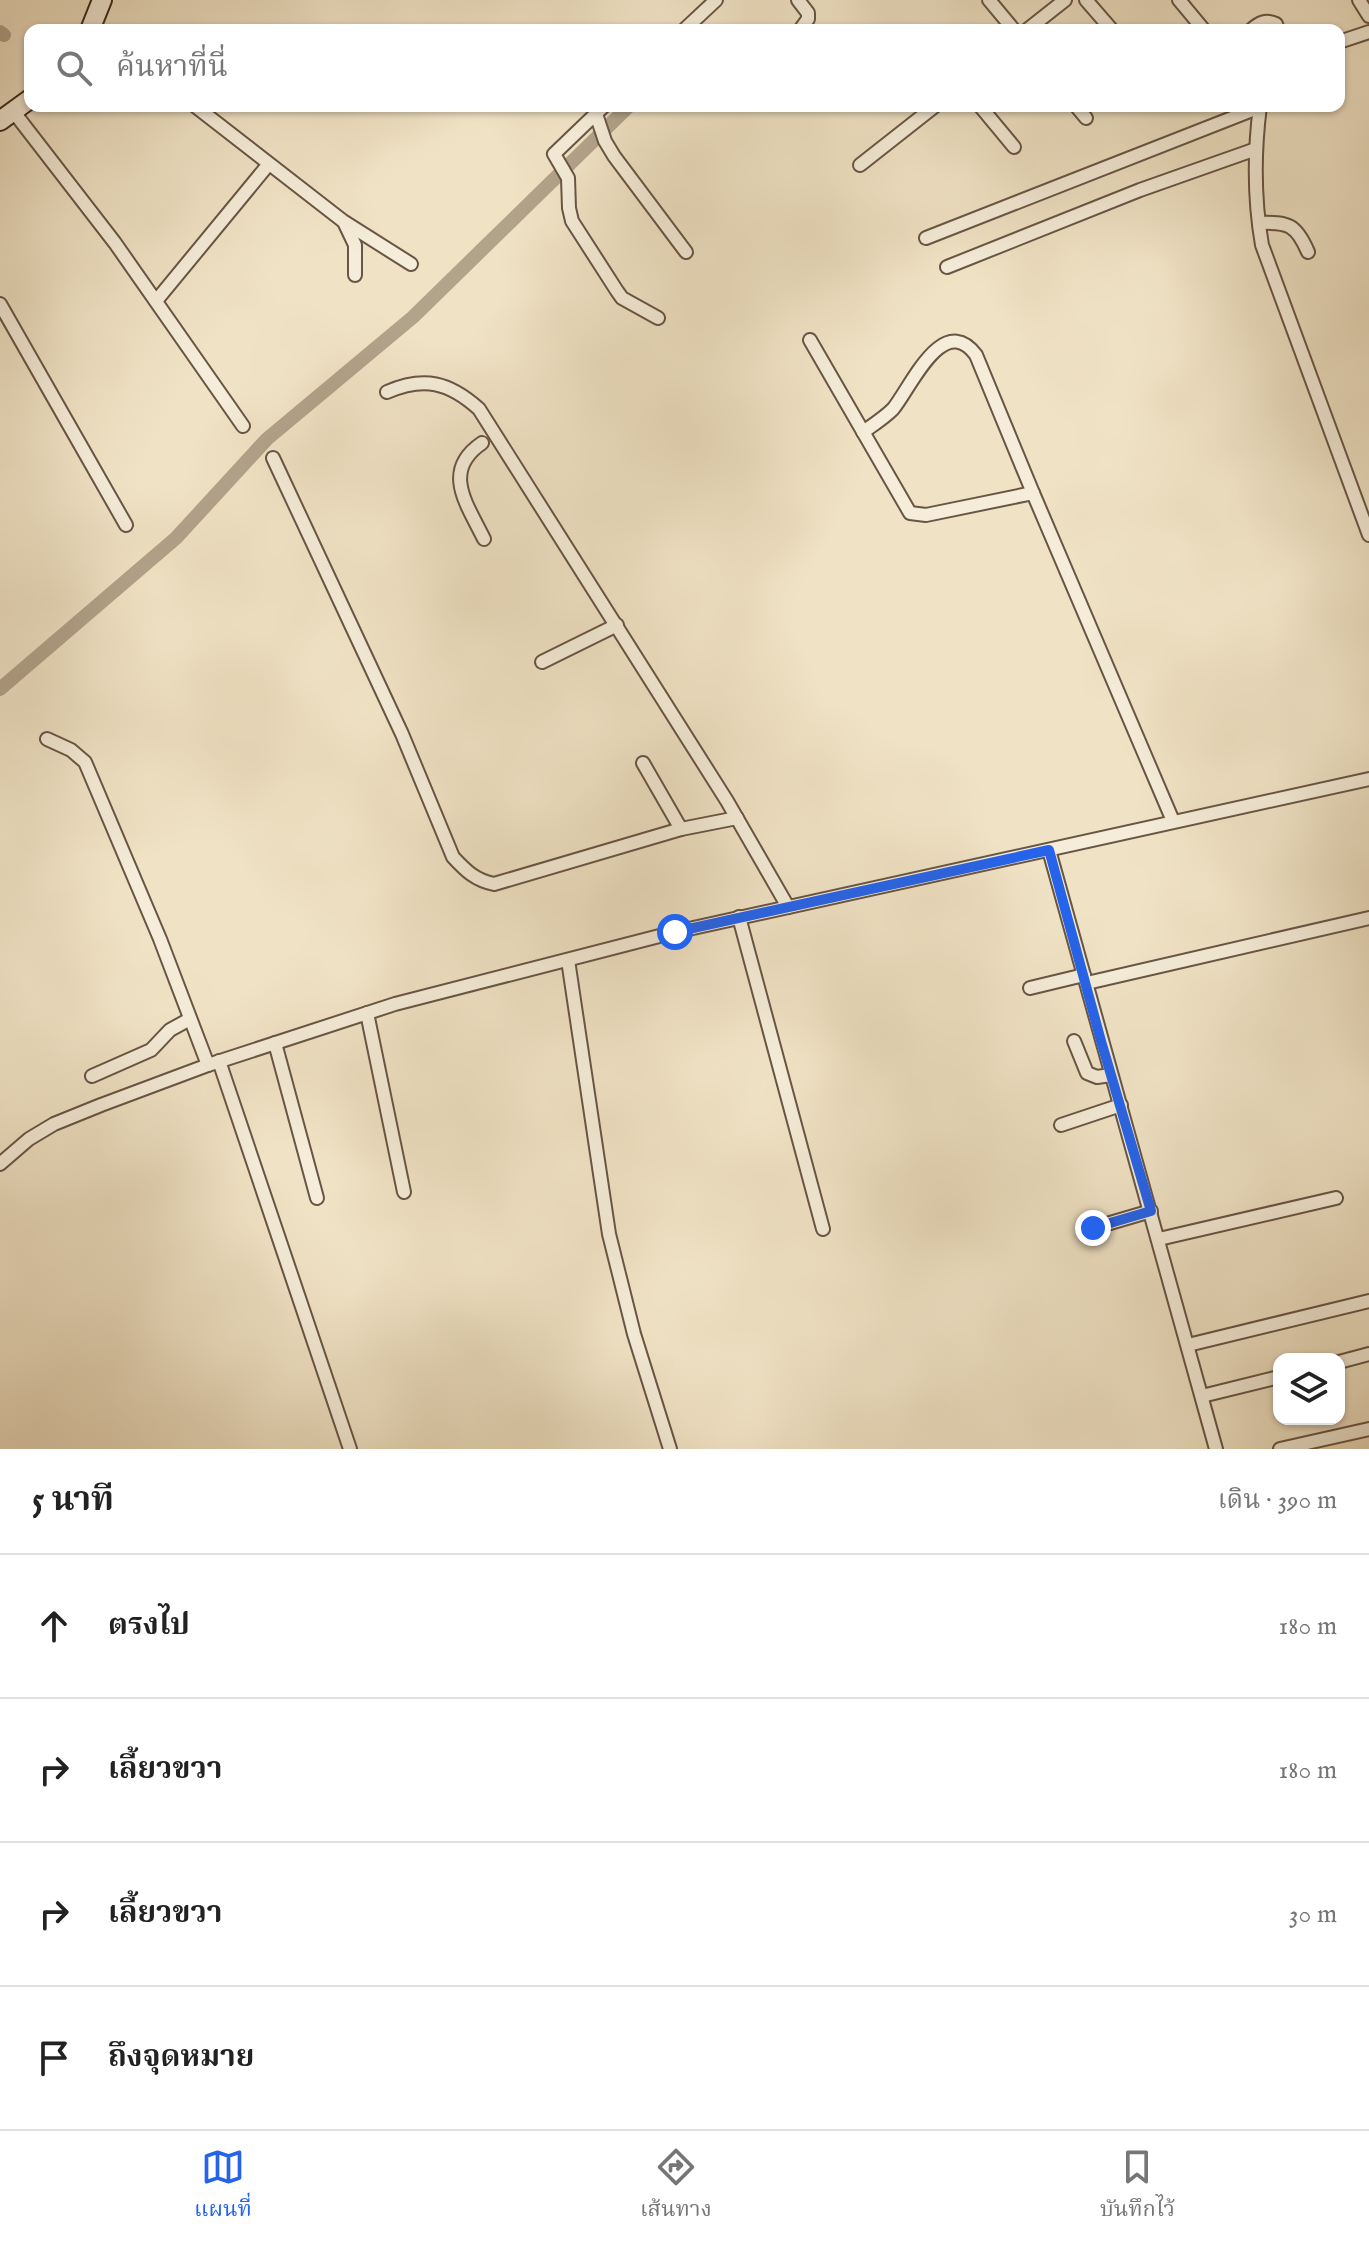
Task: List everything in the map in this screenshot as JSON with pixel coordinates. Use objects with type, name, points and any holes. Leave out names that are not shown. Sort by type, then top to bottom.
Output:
[{"type":"street","points":[[95,24],[102,0]]},
{"type":"street","points":[[690,24],[716,0]]},
{"type":"street","points":[[798,0],[808,13],[804,24]]},
{"type":"street","points":[[989,0],[1009,24]]},
{"type":"street","points":[[1035,24],[1065,0]]},
{"type":"street","points":[[1086,0],[1107,24]]},
{"type":"street","points":[[1179,0],[1199,24]]},
{"type":"street","points":[[1359,0],[1369,16]]},
{"type":"street","points":[[1257,24],[1270,21],[1276,24]]},
{"type":"street","points":[[1345,40],[1369,32]]},
{"type":"street","points":[[24,103],[6,116],[115,243],[243,426]]},
{"type":"street","points":[[202,112],[343,221],[411,264]]},
{"type":"street","points":[[860,165],[927,112]]},
{"type":"street","points":[[985,112],[1014,147]]},
{"type":"street","points":[[1081,112],[1086,118]]},
{"type":"street","points":[[926,238],[1245,112]]},
{"type":"street","points":[[1259,112],[1256,149],[1262,245],[1369,535]]},
{"type":"street","points":[[600,114],[605,141],[686,252]]},
{"type":"street","points":[[600,114],[554,154],[568,178],[572,221],[622,298],[658,318]]},
{"type":"street","points":[[947,267],[1140,190],[1256,149]]},
{"type":"street","points":[[156,301],[268,165]]},
{"type":"street","points":[[343,221],[355,245],[355,275]]},
{"type":"street","points":[[1259,223],[1281,222],[1288,225],[1301,237],[1308,252]]},
{"type":"street","points":[[0,304],[126,525]]},
{"type":"street","points":[[810,340],[910,513],[926,515],[1033,493]]},
{"type":"street","points":[[863,432],[893,408],[940,345],[950,341],[969,346],[976,355],[1173,821]]},
{"type":"street","points":[[387,392],[410,382],[433,383],[465,397],[479,409],[490,439],[617,625],[737,818],[788,907]]},
{"type":"street","points":[[484,539],[464,497],[459,477],[461,464],[490,439]]},
{"type":"street","points":[[273,458],[402,734],[453,857],[466,872],[478,881],[494,884],[681,829],[737,818]]},
{"type":"street","points":[[542,662],[617,625]]},
{"type":"street","points":[[47,739],[71,750],[85,762],[190,1019],[214,1063],[350,1449]]},
{"type":"street","points":[[643,763],[681,829]]},
{"type":"street","points":[[0,1164],[29,1139],[54,1124],[214,1063],[454,987],[739,917],[1369,779]]},
{"type":"street","points":[[1049,850],[1216,1449]]},
{"type":"street","points":[[739,917],[823,1229]]},
{"type":"street","points":[[1030,988],[1086,979],[1369,918]]},
{"type":"street","points":[[568,960],[609,1234],[634,1334],[670,1449]]},
{"type":"street","points":[[367,1013],[404,1192]]},
{"type":"street","points":[[92,1076],[151,1050],[170,1030],[190,1019]]},
{"type":"street","points":[[1074,1041],[1087,1073],[1097,1077],[1111,1075]]},
{"type":"street","points":[[275,1043],[317,1198]]},
{"type":"street","points":[[1061,1125],[1121,1105]]},
{"type":"street","points":[[1159,1239],[1336,1198]]},
{"type":"street","points":[[1093,1228],[1151,1211]]},
{"type":"street","points":[[1188,1345],[1369,1301]]},
{"type":"street","points":[[1345,1360],[1369,1354]]},
{"type":"street","points":[[1202,1396],[1273,1378]]},
{"type":"street","points":[[1280,1449],[1369,1429]]},
{"type":"waterway","points":[[0,32],[4,35]]},
{"type":"waterway","points":[[0,689],[176,538],[267,439],[413,317],[623,112]]},
{"type":"route","points":[[675,932],[1049,850],[1151,1211],[1093,1228]]}]
